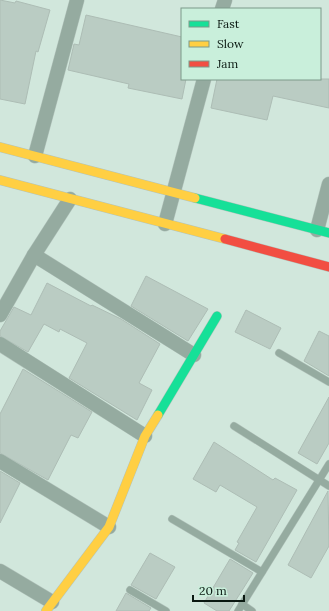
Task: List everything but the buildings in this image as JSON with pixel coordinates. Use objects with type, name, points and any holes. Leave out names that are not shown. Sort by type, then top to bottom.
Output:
[{"type":"street","points":[[35,156],[77,0]]},
{"type":"street","points":[[165,224],[204,80]]},
{"type":"street","points":[[0,147],[323,231],[329,184]]},
{"type":"street","points":[[0,180],[329,267]]},
{"type":"street","points":[[0,315],[34,255],[70,199]]},
{"type":"street","points":[[34,255],[194,355]]},
{"type":"street","points":[[0,571],[49,606],[109,527],[145,436],[218,316]]},
{"type":"street","points":[[0,344],[145,436]]},
{"type":"street","points":[[0,461],[109,527]]},
{"type":"lane","points":[[279,353],[329,382]]},
{"type":"lane","points":[[234,426],[329,486]]},
{"type":"lane","points":[[252,611],[240,608],[329,464]]},
{"type":"lane","points":[[172,519],[262,572]]},
{"type":"lane","points":[[130,590],[166,611]]},
{"type":"traffic: fast","points":[[195,198],[329,233]]},
{"type":"traffic: fast","points":[[158,415],[217,316]]},
{"type":"traffic: slow","points":[[0,147],[195,198]]},
{"type":"traffic: slow","points":[[0,180],[225,239]]},
{"type":"traffic: slow","points":[[46,611],[109,527],[145,436],[158,415]]},
{"type":"traffic: jam","points":[[225,239],[329,267]]}]
